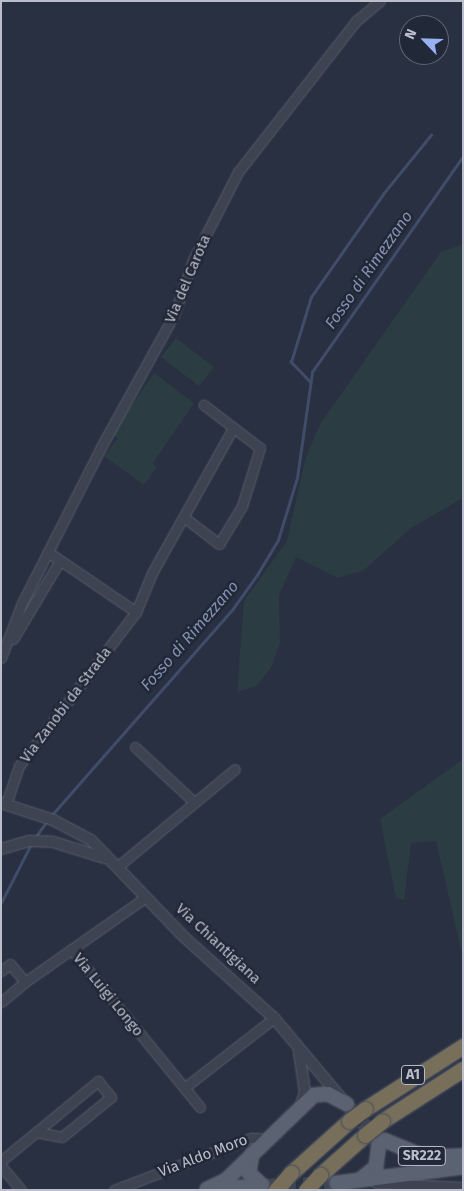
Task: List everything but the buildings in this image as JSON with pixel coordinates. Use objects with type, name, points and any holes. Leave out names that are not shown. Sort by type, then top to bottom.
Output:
[{"type":"highway","name":"A1","points":[[267,1187],[292,1173],[349,1121],[365,1109],[463,1046]]},
{"type":"highway","name":"A1","points":[[306,1190],[320,1174],[382,1121],[463,1069]]},
{"type":"main road","name":"Via Chiantigiana","points":[[204,1189],[226,1180],[258,1145],[318,1093],[347,1104]]},
{"type":"main road","name":"SR222","points":[[356,1181],[376,1167],[381,1142],[425,1157],[463,1156]]},
{"type":"main road","points":[[258,1145],[248,1168],[252,1178],[267,1187]]},
{"type":"main road","name":"SR222","points":[[337,1183],[463,1167]]},
{"type":"main road","name":"Via Chiantigiana","points":[[204,1189],[267,1187]]},
{"type":"street","name":"Via del Carota","points":[[2,657],[48,552],[174,315],[192,260],[238,172],[375,3]]},
{"type":"street","points":[[186,518],[219,544],[242,506],[260,448],[204,405]]},
{"type":"street","name":"Via Zanobi da Strada","points":[[4,803],[19,766],[136,612],[152,573],[186,518],[233,428]]},
{"type":"street","points":[[48,552],[59,562],[136,612]]},
{"type":"street","name":"Via del Carota","points":[[2,657],[59,562]]},
{"type":"street","points":[[135,747],[194,802]]},
{"type":"street","points":[[116,865],[235,769]]},
{"type":"street","name":"Via Chiantigiana","points":[[4,803],[48,818],[84,835],[146,897],[274,1018],[347,1104]]},
{"type":"street","name":"Via Chiantigiana","points":[[1,849],[33,841],[86,850],[116,865]]},
{"type":"street","name":"Via Luigi Longo","points":[[146,897],[71,949],[200,1107]]},
{"type":"street","points":[[1,1002],[71,949]]},
{"type":"street","points":[[1,971],[10,964],[25,982]]},
{"type":"street","points":[[184,1088],[274,1018]]},
{"type":"street","name":"Via Chiantigiana","points":[[297,1046],[305,1092],[298,1111]]},
{"type":"street","points":[[1,1161],[98,1081],[111,1097],[62,1138],[37,1132]]},
{"type":"street","name":"Via Aldo Moro","points":[[114,1190],[251,1138],[258,1138],[258,1145]]},
{"type":"street","points":[[1,1166],[21,1190]]},
{"type":"street","points":[[356,1181],[463,1187]]},
{"type":"shaded area","points":[[463,244],[463,498],[411,528],[364,570],[338,578],[296,557],[279,595],[280,643],[271,668],[256,686],[237,692],[244,601],[287,541],[305,460],[320,424],[441,252]]},
{"type":"shaded area","points":[[176,338],[214,367],[199,386],[161,357]]},
{"type":"shaded area","points":[[154,373],[194,403],[153,463],[157,467],[144,485],[104,456],[118,438],[112,434]]},
{"type":"shaded area","points":[[463,759],[463,958],[436,841],[411,843],[404,900],[396,898],[380,819]]},
{"type":"waterway","points":[[310,382],[291,362],[311,297],[383,194],[431,135]]},
{"type":"waterway","name":"Fosso di Rimezzano","points":[[50,817],[232,610],[257,575],[278,540],[297,478],[312,372],[463,156]]},
{"type":"waterway","name":"Fosso di Rimezzano","points":[[34,839],[47,821]]},
{"type":"waterway","name":"Fosso di Rimezzano","points":[[1,903],[31,844]]},
{"type":"tunnel","points":[[349,1107],[377,1140]]},
{"type":"tunnel","points":[[261,1186],[337,1183]]}]
